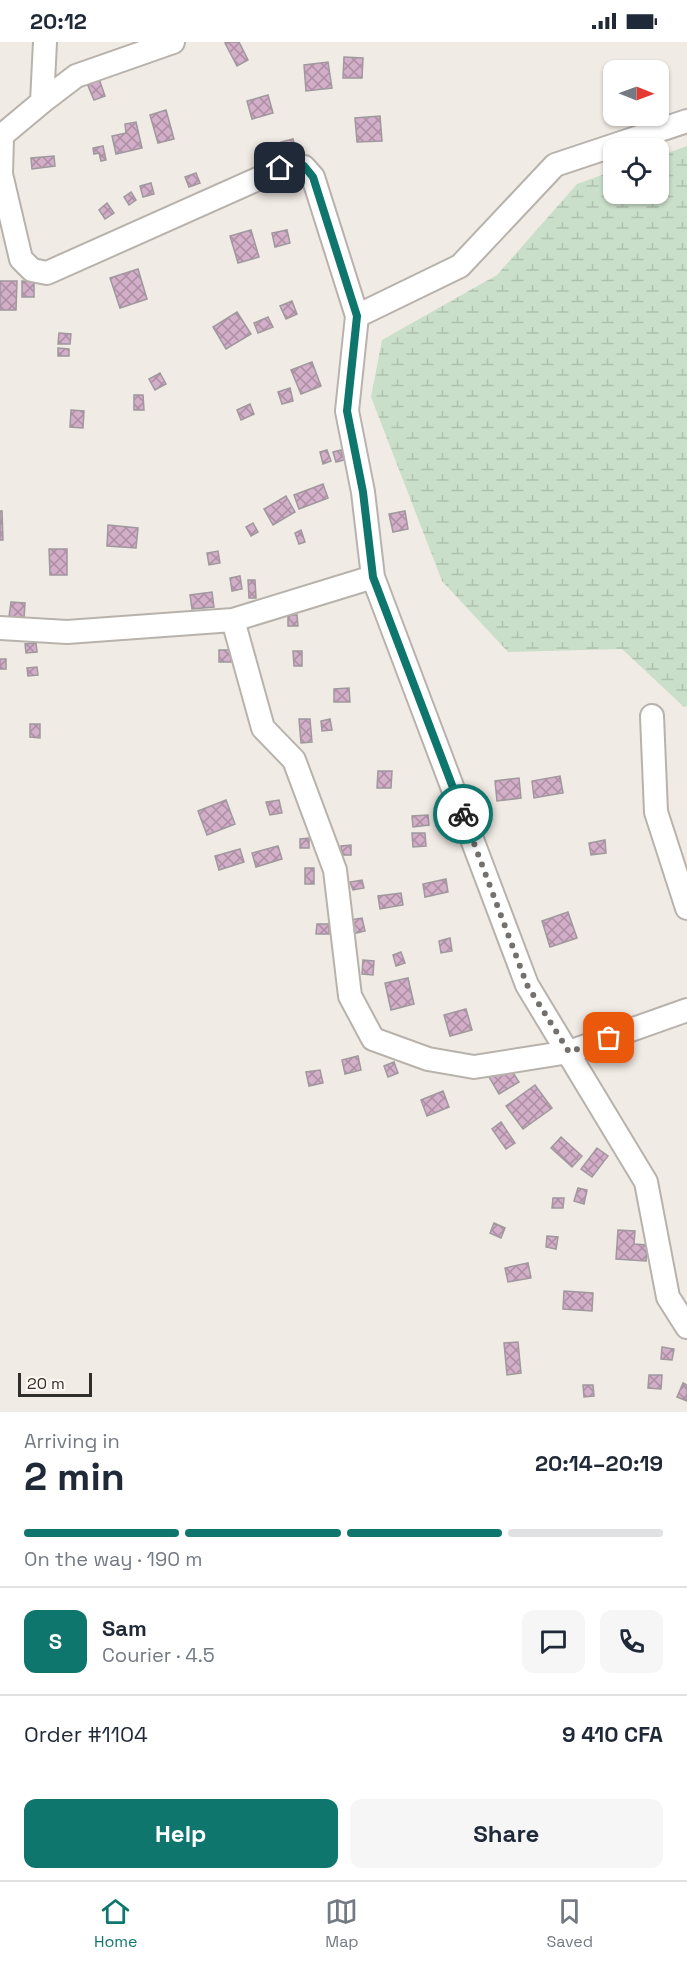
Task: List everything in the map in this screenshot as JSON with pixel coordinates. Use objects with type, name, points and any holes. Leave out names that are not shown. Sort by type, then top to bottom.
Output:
[{"type":"street","points":[[42,102],[45,42]]},
{"type":"street","points":[[172,42],[76,76],[1,137],[2,174],[21,259],[32,270],[47,273],[280,168],[304,166],[313,177],[357,316],[347,411],[363,492],[373,577],[527,985],[646,1182],[668,1297],[687,1327]]},
{"type":"street","points":[[357,316],[460,266],[555,165],[687,121]]},
{"type":"street","points":[[0,628],[67,632],[233,620],[373,577]]},
{"type":"street","points":[[233,620],[263,728],[294,760],[335,870],[350,996],[373,1039],[428,1059],[474,1067],[569,1052],[687,1010]]},
{"type":"street","points":[[652,716],[656,812],[687,908]]},
{"type":"green space","points":[[687,146],[687,706],[684,707],[622,649],[508,652],[442,581],[371,397],[382,340],[497,275],[577,184],[603,175],[603,204],[669,204],[669,152]]},
{"type":"building","points":[[239,42],[248,60],[237,66],[225,43]]},
{"type":"building","points":[[344,57],[363,58],[362,78],[343,78]]},
{"type":"building","points":[[328,62],[332,88],[306,91],[304,65]]},
{"type":"building","points":[[98,76],[105,96],[94,100],[86,81]]},
{"type":"building","points":[[268,95],[273,113],[252,119],[247,101]]},
{"type":"building","points":[[166,110],[174,139],[158,143],[150,115]]},
{"type":"building","points":[[380,116],[382,141],[357,142],[355,118]]},
{"type":"building","points":[[136,122],[142,148],[116,154],[112,136],[126,133],[125,124]]},
{"type":"building","points":[[293,139],[296,151],[283,154],[281,142]]},
{"type":"building","points":[[103,146],[106,160],[101,161],[99,153],[94,154],[93,148]]},
{"type":"building","points":[[54,156],[55,166],[32,169],[31,158]]},
{"type":"building","points":[[196,173],[200,183],[189,187],[185,177]]},
{"type":"building","points":[[151,183],[154,194],[143,197],[140,186]]},
{"type":"building","points":[[131,192],[136,200],[129,205],[124,197]]},
{"type":"building","points":[[107,203],[114,213],[105,219],[99,210]]},
{"type":"building","points":[[251,230],[259,257],[238,263],[230,236]]},
{"type":"building","points":[[287,230],[290,243],[275,247],[272,233]]},
{"type":"building","points":[[138,269],[147,299],[120,308],[110,278]]},
{"type":"building","points":[[0,281],[17,281],[16,310],[0,310]]},
{"type":"building","points":[[22,281],[34,282],[34,297],[22,297]]},
{"type":"building","points":[[292,301],[297,314],[286,319],[280,306]]},
{"type":"building","points":[[237,312],[251,334],[226,349],[213,327]]},
{"type":"building","points":[[268,317],[273,327],[258,333],[254,323]]},
{"type":"building","points":[[59,333],[71,334],[70,344],[58,344]]},
{"type":"building","points":[[58,348],[69,349],[69,356],[58,356]]},
{"type":"building","points":[[312,362],[321,386],[301,394],[291,370]]},
{"type":"building","points":[[160,373],[166,384],[155,390],[149,379]]},
{"type":"building","points":[[290,388],[293,401],[282,404],[278,392]]},
{"type":"building","points":[[134,395],[143,395],[144,410],[134,410]]},
{"type":"building","points":[[250,404],[254,414],[241,420],[237,410]]},
{"type":"building","points":[[71,410],[84,411],[83,428],[70,427]]},
{"type":"building","points":[[327,450],[331,461],[323,464],[320,452]]},
{"type":"building","points":[[341,450],[344,460],[336,462],[333,452]]},
{"type":"building","points":[[323,484],[328,498],[299,509],[294,495]]},
{"type":"building","points":[[286,496],[295,512],[273,525],[264,509]]},
{"type":"building","points":[[0,511],[2,511],[3,540],[0,540]]},
{"type":"building","points":[[405,511],[408,529],[393,532],[389,514]]},
{"type":"building","points":[[253,523],[258,532],[251,536],[246,527]]},
{"type":"building","points":[[108,525],[138,528],[136,548],[107,546]]},
{"type":"building","points":[[301,530],[305,542],[299,544],[295,533]]},
{"type":"building","points":[[49,549],[67,549],[67,575],[50,575]]},
{"type":"building","points":[[218,551],[220,563],[209,565],[207,553]]},
{"type":"building","points":[[240,576],[242,589],[232,591],[230,578]]},
{"type":"building","points":[[248,580],[255,580],[256,598],[249,598]]},
{"type":"building","points":[[212,592],[214,607],[192,609],[190,595]]},
{"type":"building","points":[[11,602],[25,603],[24,618],[9,617]]},
{"type":"building","points":[[288,615],[297,615],[298,626],[288,626]]},
{"type":"building","points":[[36,643],[37,652],[26,653],[25,644]]},
{"type":"building","points":[[219,650],[231,650],[231,662],[219,662]]},
{"type":"building","points":[[293,651],[302,651],[302,666],[294,666]]},
{"type":"building","points":[[0,659],[6,659],[6,669],[0,669]]},
{"type":"building","points":[[37,667],[38,675],[28,676],[27,668]]},
{"type":"building","points":[[349,688],[350,702],[334,702],[334,689]]},
{"type":"building","points":[[299,719],[310,719],[312,742],[301,743]]},
{"type":"building","points":[[330,719],[332,730],[322,731],[321,721]]},
{"type":"building","points":[[30,724],[40,724],[40,738],[30,737]]},
{"type":"building","points":[[378,771],[392,771],[391,788],[377,788]]},
{"type":"building","points":[[560,776],[563,793],[534,798],[532,781]]},
{"type":"building","points":[[519,778],[521,798],[497,801],[495,781]]},
{"type":"building","points":[[226,800],[235,824],[207,835],[198,811]]},
{"type":"building","points":[[279,800],[282,813],[270,815],[266,802]]},
{"type":"building","points":[[428,815],[429,825],[413,827],[412,816]]},
{"type":"building","points":[[412,833],[425,833],[426,846],[413,847]]},
{"type":"building","points":[[309,838],[309,848],[300,848],[300,839]]},
{"type":"building","points":[[605,840],[606,853],[591,855],[589,843]]},
{"type":"building","points":[[351,845],[351,855],[342,855],[341,846]]},
{"type":"building","points":[[278,846],[282,859],[256,867],[252,853]]},
{"type":"building","points":[[240,849],[244,862],[219,870],[215,856]]},
{"type":"building","points":[[305,868],[314,868],[314,884],[305,884]]},
{"type":"building","points":[[446,879],[448,892],[425,897],[423,884]]},
{"type":"building","points":[[362,880],[364,888],[353,890],[350,882]]},
{"type":"building","points":[[401,893],[403,905],[380,909],[378,896]]},
{"type":"building","points":[[568,912],[577,938],[550,947],[542,921]]},
{"type":"building","points":[[362,918],[365,931],[352,934],[349,920]]},
{"type":"building","points":[[317,924],[329,924],[329,934],[316,934]]},
{"type":"building","points":[[450,938],[452,951],[441,953],[439,941]]},
{"type":"building","points":[[401,952],[405,963],[396,966],[393,955]]},
{"type":"building","points":[[363,960],[374,961],[373,975],[362,974]]},
{"type":"building","points":[[408,978],[414,1004],[391,1010],[385,983]]},
{"type":"building","points":[[466,1009],[472,1030],[450,1036],[444,1015]]},
{"type":"building","points":[[358,1056],[361,1070],[345,1074],[342,1060]]},
{"type":"building","points":[[394,1062],[398,1073],[388,1077],[384,1066]]},
{"type":"building","points":[[508,1065],[519,1082],[499,1094],[489,1077]]},
{"type":"building","points":[[320,1070],[323,1083],[309,1086],[306,1072]]},
{"type":"building","points":[[535,1085],[552,1108],[523,1129],[506,1106]]},
{"type":"building","points":[[443,1091],[449,1107],[427,1116],[421,1100]]},
{"type":"building","points":[[501,1122],[515,1143],[506,1149],[492,1129]]},
{"type":"building","points":[[561,1137],[582,1156],[572,1167],[551,1148]]},
{"type":"building","points":[[597,1148],[608,1156],[592,1177],[581,1169]]},
{"type":"building","points":[[578,1188],[587,1190],[584,1204],[574,1201]]},
{"type":"building","points":[[553,1198],[564,1198],[563,1208],[552,1208]]},
{"type":"building","points":[[494,1223],[505,1228],[501,1238],[490,1233]]},
{"type":"building","points":[[618,1230],[635,1231],[634,1244],[647,1245],[646,1261],[616,1259]]},
{"type":"building","points":[[547,1236],[558,1237],[556,1249],[546,1247]]},
{"type":"building","points":[[528,1263],[531,1278],[508,1282],[505,1268]]},
{"type":"building","points":[[564,1291],[593,1293],[592,1311],[563,1309]]},
{"type":"building","points":[[518,1342],[521,1373],[507,1375],[504,1343]]},
{"type":"building","points":[[662,1347],[674,1349],[672,1360],[661,1359]]},
{"type":"building","points":[[649,1375],[662,1375],[661,1389],[648,1388]]},
{"type":"building","points":[[683,1383],[687,1385],[687,1401],[677,1397]]},
{"type":"building","points":[[583,1385],[593,1385],[594,1396],[584,1397]]},
{"type":"way so far","points":[[463,814],[527,985],[569,1052],[609,1038]]},
{"type":"route","points":[[280,168],[304,166],[313,177],[357,316],[347,411],[363,492],[373,577],[463,814]]}]
